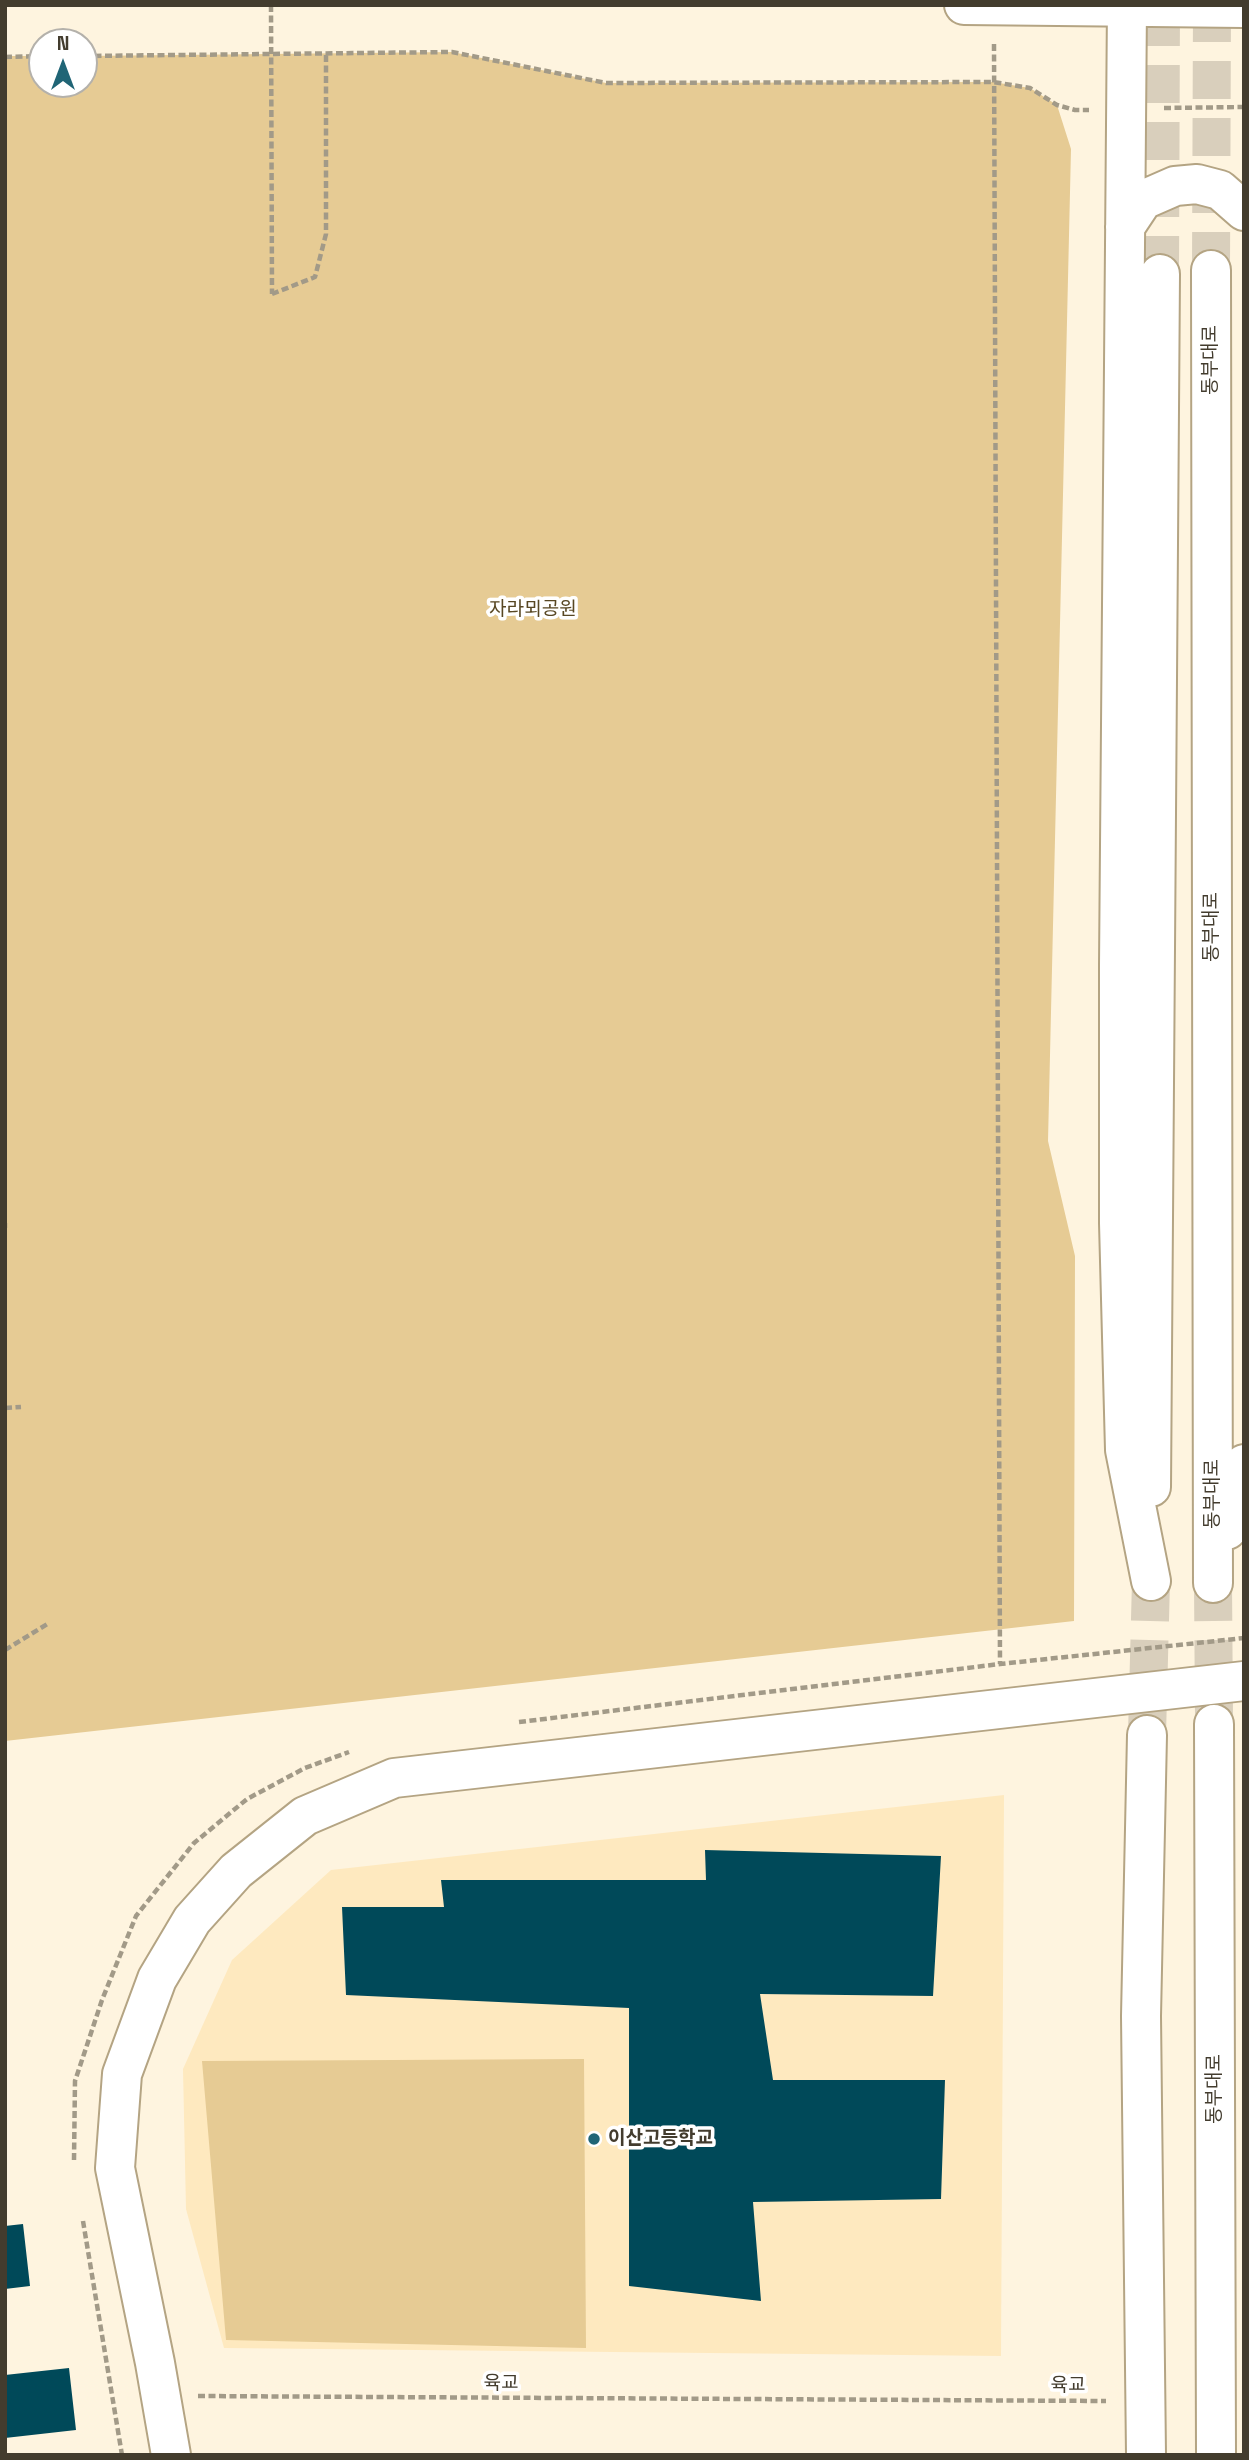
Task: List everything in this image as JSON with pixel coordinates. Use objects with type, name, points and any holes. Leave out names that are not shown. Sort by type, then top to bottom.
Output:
[{"type":"main road","points":[[964,5],[1244,8]]},
{"type":"main road","points":[[1127,6],[1119,1223],[1125,1450],[1151,1581],[1160,274]]},
{"type":"main road","points":[[1125,227],[1143,200],[1175,186],[1197,184],[1220,190],[1244,211]]},
{"type":"main road","name":"동부대로","points":[[1211,270],[1213,1583],[1244,1464]]},
{"type":"main road","points":[[171,2455],[167,2396],[115,2168],[122,2074],[158,1979],[192,1920],[236,1871],[305,1816],[394,1778],[1244,1681]]},
{"type":"main road","name":"동부대로","points":[[1214,1724],[1216,2455]]},
{"type":"main road","points":[[1146,2455],[1141,2016],[1147,1735]]},
{"type":"path","points":[[271,5],[272,294],[315,277],[326,234],[326,54]]},
{"type":"path","points":[[98,56],[452,52],[606,83],[993,82],[1030,88],[1057,105],[1075,110]]},
{"type":"path","points":[[5,57],[28,56]]},
{"type":"path","points":[[993,82],[1000,1664]]},
{"type":"path","points":[[5,1408],[21,1407]]},
{"type":"path","points":[[5,1650],[49,1623]]},
{"type":"path","points":[[508,1723],[1000,1664],[1244,1638]]},
{"type":"path","points":[[74,2164],[75,2081],[102,2000],[136,1916],[194,1843],[247,1799],[305,1768],[359,1748]]},
{"type":"path","points":[[83,2217],[122,2455]]},
{"type":"path","name":"육교","points":[[167,2396],[563,2398]]},
{"type":"path","name":"육교","points":[[285,2397],[1119,2401]]},
{"type":"shaded area","name":"이산고등학교","points":[[1004,1795],[1001,2356],[224,2348],[186,2209],[183,2069],[232,1960],[331,1870]]},
{"type":"green space","name":"자라뫼공원","points":[[452,52],[606,83],[993,82],[1030,88],[1057,105],[1071,149],[1048,1141],[1075,1256],[1074,1621],[5,1741],[5,56],[28,56],[28,98],[98,98],[98,56]]},
{"type":"green space","points":[[584,2059],[586,2348],[226,2340],[202,2061]]},
{"type":"building","points":[[705,1850],[941,1856],[933,1996],[760,1994],[773,2080],[945,2080],[941,2199],[753,2202],[761,2301],[629,2286],[629,2008],[346,1995],[342,1907],[444,1907],[441,1880],[706,1880]]},
{"type":"building","points":[[23,2224],[30,2286],[5,2289],[5,2226]]},
{"type":"building","points":[[69,2368],[76,2430],[5,2438],[5,2375]]},
{"type":"tunnel","points":[[1160,274],[1161,5]]},
{"type":"tunnel","points":[[1211,270],[1212,5]]},
{"type":"tunnel","points":[[1147,1735],[1151,1581]]},
{"type":"tunnel","points":[[1213,1583],[1214,1718]]},
{"type":"place","name":"이산고등학교","points":[[594,2139]]}]
